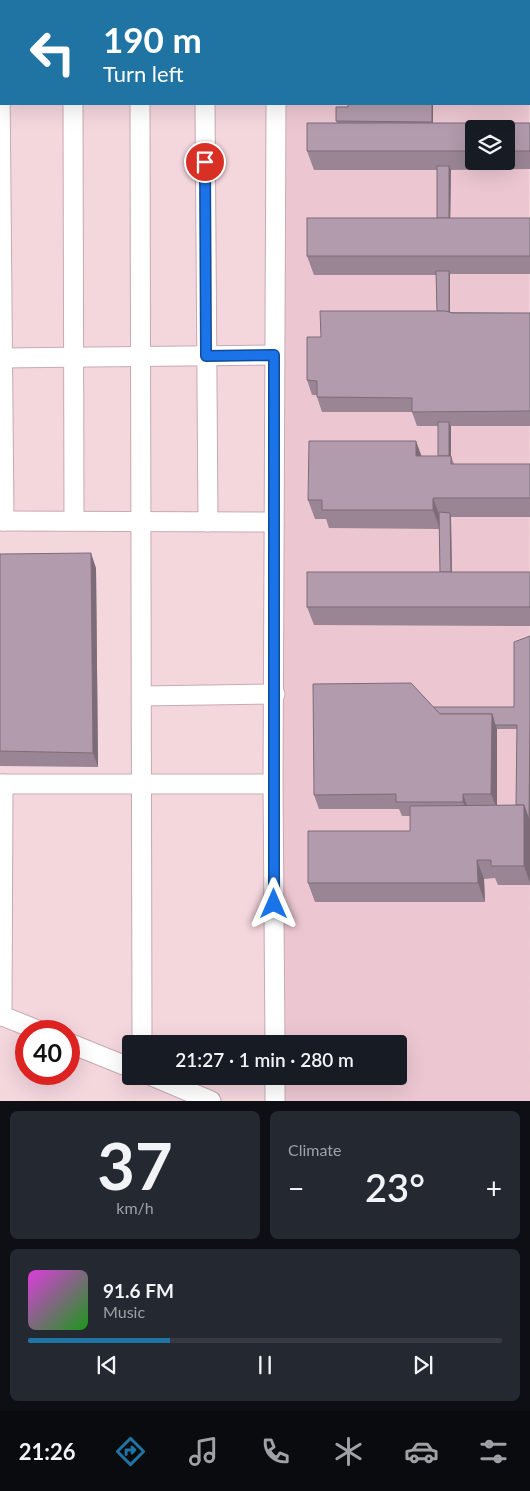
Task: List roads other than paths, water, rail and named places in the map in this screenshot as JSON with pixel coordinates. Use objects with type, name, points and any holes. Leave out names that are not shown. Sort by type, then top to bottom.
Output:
[{"type":"street","points":[[0,105],[2,521],[274,522]]},
{"type":"street","points":[[74,105],[74,521]]},
{"type":"street","points":[[140,105],[142,1035]]},
{"type":"street","points":[[205,105],[208,522]]},
{"type":"street","points":[[275,1035],[273,784],[275,694],[274,355],[276,105]]},
{"type":"street","points":[[1,358],[274,355]]},
{"type":"street","points":[[142,696],[275,694]]},
{"type":"street","points":[[15,1021],[1,1016],[2,784],[273,784]]},
{"type":"street","points":[[80,1047],[122,1064]]},
{"type":"street","points":[[173,1085],[211,1101]]},
{"type":"street","points":[[275,1085],[275,1101]]}]
